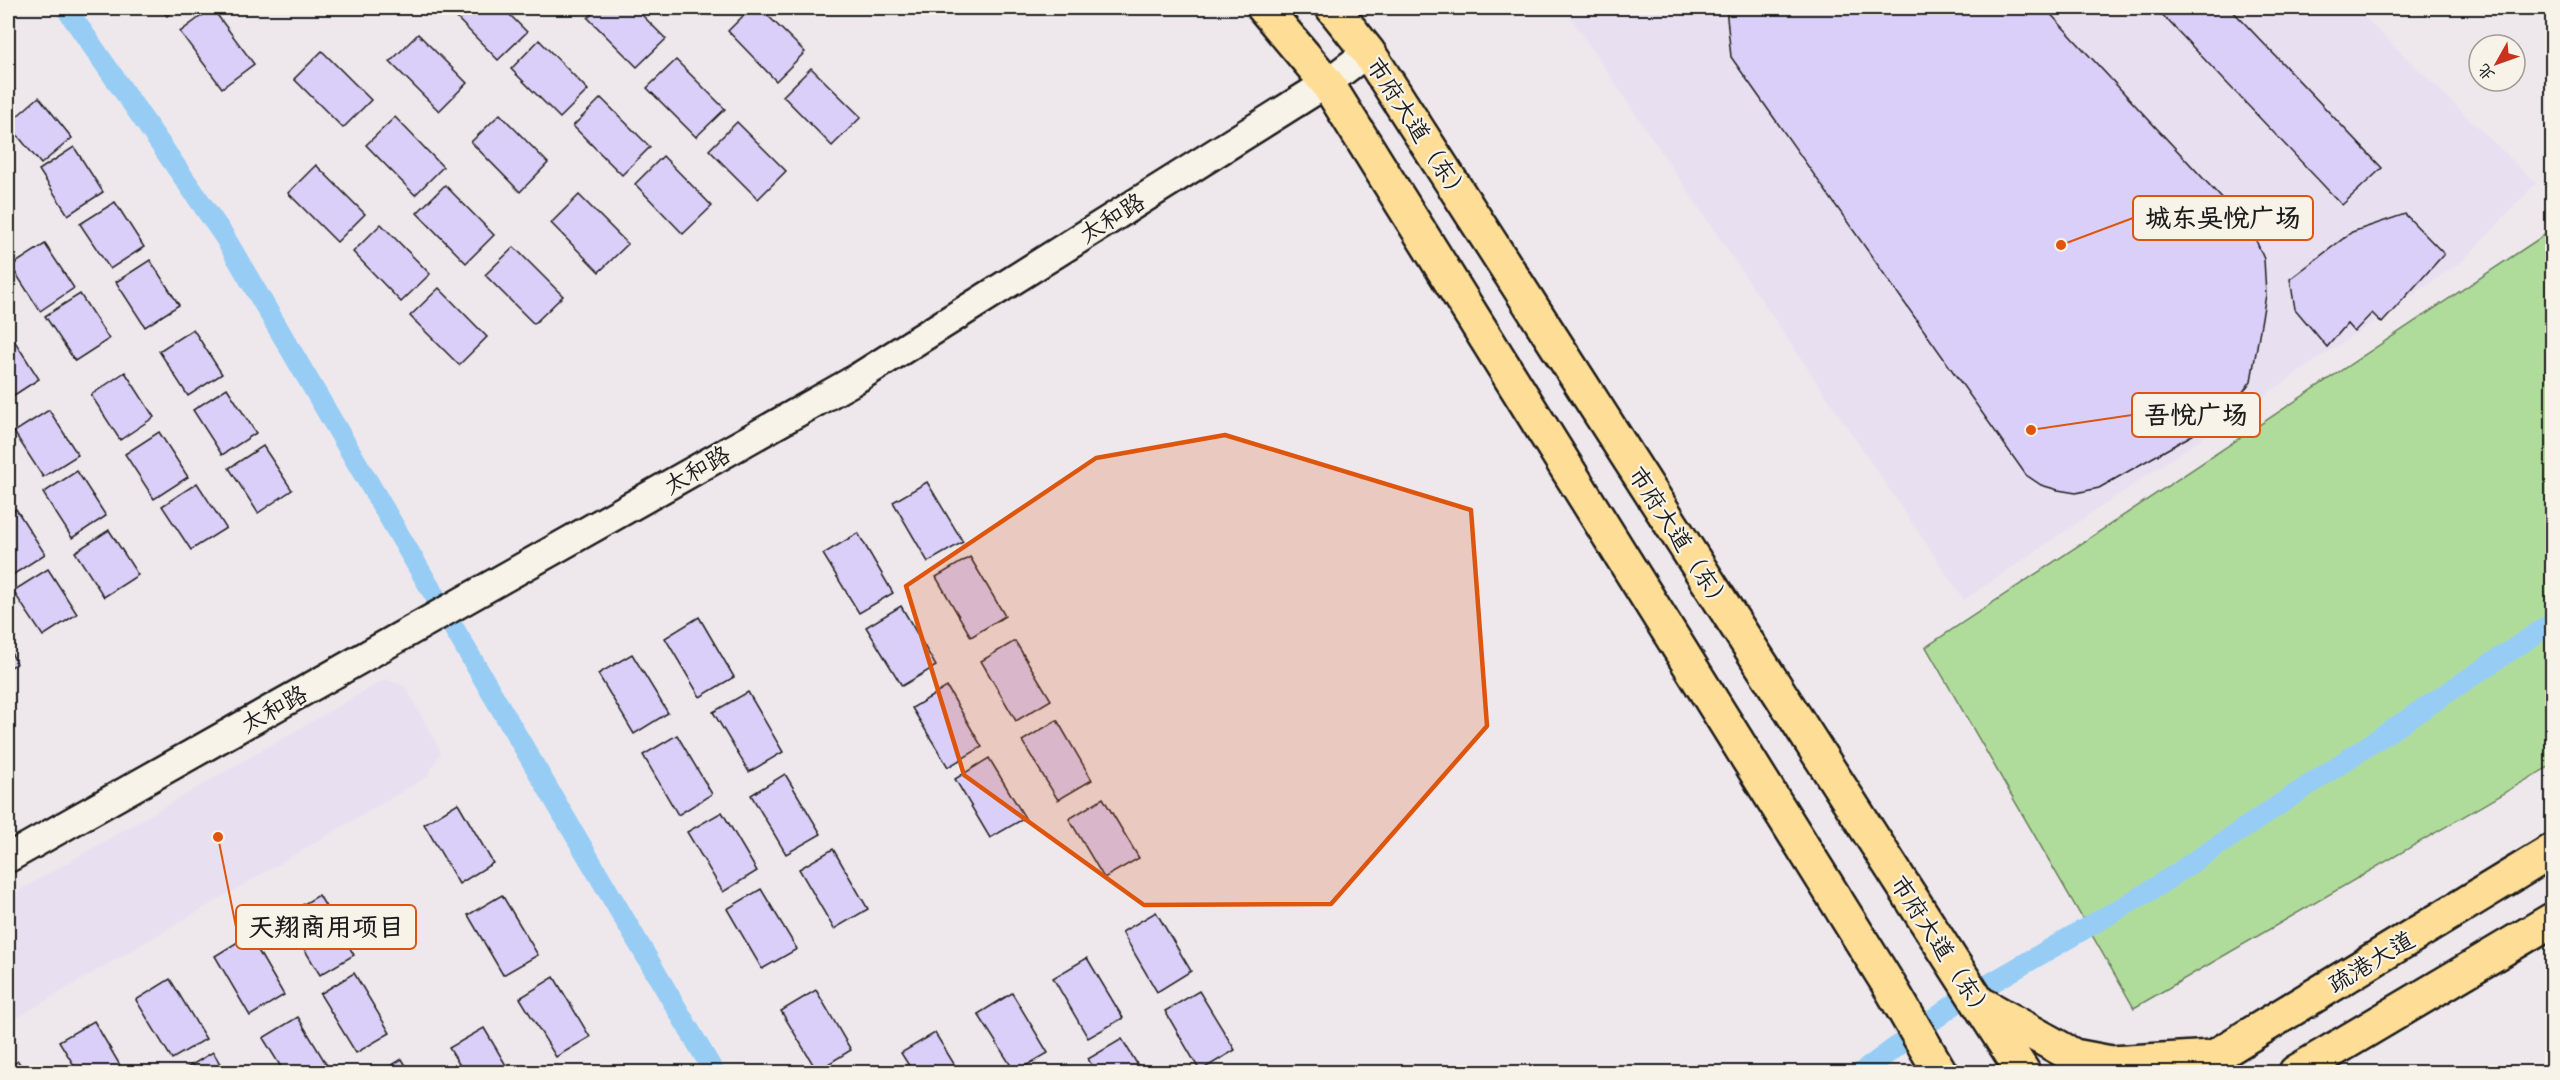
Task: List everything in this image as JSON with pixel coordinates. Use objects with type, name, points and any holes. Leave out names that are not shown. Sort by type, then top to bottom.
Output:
[{"type":"main road","points":[[1264,8],[1327,83],[1892,990],[1940,1072]]},
{"type":"main road","name":"市府大道（东）","points":[[1333,8],[1368,52],[2024,1072]]},
{"type":"main road","name":"疏港大道","points":[[2202,1064],[2553,851]]},
{"type":"main road","points":[[2296,1072],[2553,920]]},
{"type":"main road","points":[[1977,1000],[2009,1022],[2074,1056],[2111,1063],[2202,1064]]},
{"type":"street","name":"太和路","points":[[8,858],[851,382],[1327,83],[1368,52]]},
{"type":"highlighted area","points":[[1225,435],[1471,510],[1487,726],[1331,904],[1144,905],[964,775],[906,586],[1096,458]]},
{"type":"shaded area","points":[[1564,8],[2355,8],[2536,183],[2464,260],[1964,600]]},
{"type":"shaded area","points":[[385,679],[405,686],[441,752],[427,777],[8,1023],[8,897]]},
{"type":"green space","points":[[2552,230],[2552,765],[2134,1008],[1926,647]]},
{"type":"building","points":[[160,8],[178,8],[167,16]]},
{"type":"building","points":[[212,8],[254,64],[222,88],[180,32]]},
{"type":"building","points":[[453,8],[503,8],[527,32],[498,60],[450,11]]},
{"type":"building","points":[[598,8],[635,8],[666,39],[637,67],[588,18]]},
{"type":"building","points":[[701,8],[717,8],[709,15]]},
{"type":"building","points":[[751,8],[760,8],[805,52],[776,81],[728,31]]},
{"type":"building","points":[[1726,8],[2045,8],[2252,231],[2264,259],[2266,295],[2251,381],[2234,404],[2194,434],[2099,488],[2076,493],[2058,490],[2041,485],[2026,475],[1731,57]]},
{"type":"building","points":[[2156,8],[2230,8],[2382,168],[2342,205]]},
{"type":"building","points":[[418,34],[467,83],[439,111],[390,62]]},
{"type":"building","points":[[539,40],[588,90],[560,118],[511,69]]},
{"type":"building","points":[[322,51],[371,100],[343,128],[294,79]]},
{"type":"building","points":[[676,60],[725,109],[696,137],[647,88]]},
{"type":"building","points":[[811,68],[861,117],[832,146],[783,96]]},
{"type":"building","points":[[39,97],[72,138],[41,164],[8,124]]},
{"type":"building","points":[[601,98],[650,147],[622,175],[573,126]]},
{"type":"building","points":[[500,114],[548,163],[520,192],[471,142]]},
{"type":"building","points":[[395,117],[443,167],[415,195],[366,145]]},
{"type":"building","points":[[737,122],[786,171],[758,199],[709,150]]},
{"type":"building","points":[[74,147],[103,192],[68,215],[39,170]]},
{"type":"building","points":[[663,156],[712,206],[683,234],[635,184]]},
{"type":"building","points":[[316,165],[365,214],[337,242],[288,193]]},
{"type":"building","points":[[445,185],[494,235],[466,263],[417,213]]},
{"type":"building","points":[[579,195],[628,244],[599,272],[551,223]]},
{"type":"building","points":[[115,202],[144,247],[110,269],[80,224]]},
{"type":"building","points":[[2405,214],[2444,254],[2382,323],[2372,313],[2354,332],[2347,324],[2327,347],[2295,309],[2290,279],[2352,232]]},
{"type":"building","points":[[381,224],[430,274],[401,302],[353,252]]},
{"type":"building","points":[[45,244],[74,288],[40,311],[11,266]]},
{"type":"building","points":[[514,247],[563,296],[534,324],[485,275]]},
{"type":"building","points":[[150,260],[179,305],[145,327],[116,282]]},
{"type":"building","points":[[439,288],[487,337],[459,365],[410,316]]},
{"type":"building","points":[[80,294],[109,339],[75,361],[45,316]]},
{"type":"building","points":[[193,329],[222,374],[188,396],[159,351]]},
{"type":"building","points":[[10,334],[39,379],[8,399],[8,335]]},
{"type":"building","points":[[125,372],[154,417],[120,440],[91,395]]},
{"type":"building","points":[[227,388],[256,433],[222,455],[193,410]]},
{"type":"building","points":[[49,410],[78,455],[43,477],[14,432]]},
{"type":"building","points":[[159,432],[188,477],[154,499],[125,454]]},
{"type":"building","points":[[263,446],[292,490],[258,513],[229,468]]},
{"type":"building","points":[[77,471],[106,516],[72,538],[43,493]]},
{"type":"building","points":[[927,482],[963,542],[928,562],[893,502]]},
{"type":"building","points":[[197,483],[226,528],[191,550],[162,506]]},
{"type":"building","points":[[16,509],[45,554],[11,576],[8,572],[8,515]]},
{"type":"building","points":[[109,530],[138,575],[104,597],[75,552]]},
{"type":"building","points":[[858,533],[893,593],[859,613],[823,554]]},
{"type":"building","points":[[970,557],[1005,616],[971,637],[936,577]]},
{"type":"building","points":[[48,569],[77,614],[43,636],[13,591]]},
{"type":"building","points":[[901,606],[936,666],[902,686],[866,627]]},
{"type":"building","points":[[699,617],[734,677],[700,697],[665,638]]},
{"type":"building","points":[[1015,641],[1051,700],[1016,721],[981,661]]},
{"type":"building","points":[[8,648],[17,663],[8,669]]},
{"type":"building","points":[[632,654],[668,713],[634,734],[598,674]]},
{"type":"building","points":[[947,687],[982,747],[948,767],[912,708]]},
{"type":"building","points":[[748,692],[783,752],[749,772],[713,712]]},
{"type":"building","points":[[1057,720],[1092,780],[1058,800],[1022,741]]},
{"type":"building","points":[[677,735],[712,794],[678,815],[643,755]]},
{"type":"building","points":[[989,758],[1025,818],[990,838],[955,779]]},
{"type":"building","points":[[785,774],[821,834],[786,854],[751,795]]},
{"type":"building","points":[[1103,798],[1139,858],[1104,878],[1069,819]]},
{"type":"building","points":[[458,803],[493,863],[459,884],[424,824]]},
{"type":"building","points":[[722,812],[757,871],[723,892],[687,832]]},
{"type":"building","points":[[833,849],[868,909],[834,929],[799,869]]},
{"type":"building","points":[[761,889],[797,949],[762,969],[727,909]]},
{"type":"building","points":[[319,895],[354,955],[320,975],[284,916]]},
{"type":"building","points":[[502,895],[538,955],[503,975],[468,915]]},
{"type":"building","points":[[1156,912],[1191,971],[1157,992],[1122,932]]},
{"type":"building","points":[[249,935],[284,995],[250,1016],[215,956]]},
{"type":"building","points":[[1087,958],[1123,1018],[1088,1038],[1053,978]]},
{"type":"building","points":[[354,973],[390,1033],[356,1053],[320,994]]},
{"type":"building","points":[[554,977],[590,1037],[556,1057],[520,998]]},
{"type":"building","points":[[170,979],[206,1039],[172,1059],[136,1000]]},
{"type":"building","points":[[816,990],[851,1050],[817,1071],[781,1011]]},
{"type":"building","points":[[1199,991],[1235,1050],[1200,1071],[1165,1011]]},
{"type":"building","points":[[1012,993],[1048,1053],[1015,1072],[978,1014]]},
{"type":"building","points":[[298,1017],[331,1072],[284,1072],[263,1038]]},
{"type":"building","points":[[94,1021],[124,1072],[78,1072],[59,1041]]},
{"type":"building","points":[[484,1028],[510,1072],[464,1072],[449,1048]]},
{"type":"building","points":[[935,1033],[959,1072],[913,1072],[901,1053]]},
{"type":"building","points":[[1122,1039],[1142,1072],[1096,1072],[1088,1059]]},
{"type":"building","points":[[213,1052],[225,1072],[180,1072]]},
{"type":"building","points":[[402,1059],[410,1072],[380,1072]]},
{"type":"building","points":[[18,1061],[25,1072],[8,1072],[8,1068]]},
{"type":"waterway","points":[[66,8],[224,236],[714,1072]]},
{"type":"waterway","points":[[1862,1072],[1955,1004],[2150,891],[2552,623]]},
{"type":"place","name":"城东吴悦广场","points":[[2061,245]]},
{"type":"place","name":"吾悦广场","points":[[2031,430]]},
{"type":"place","name":"天翔商用项目","points":[[218,837]]}]
